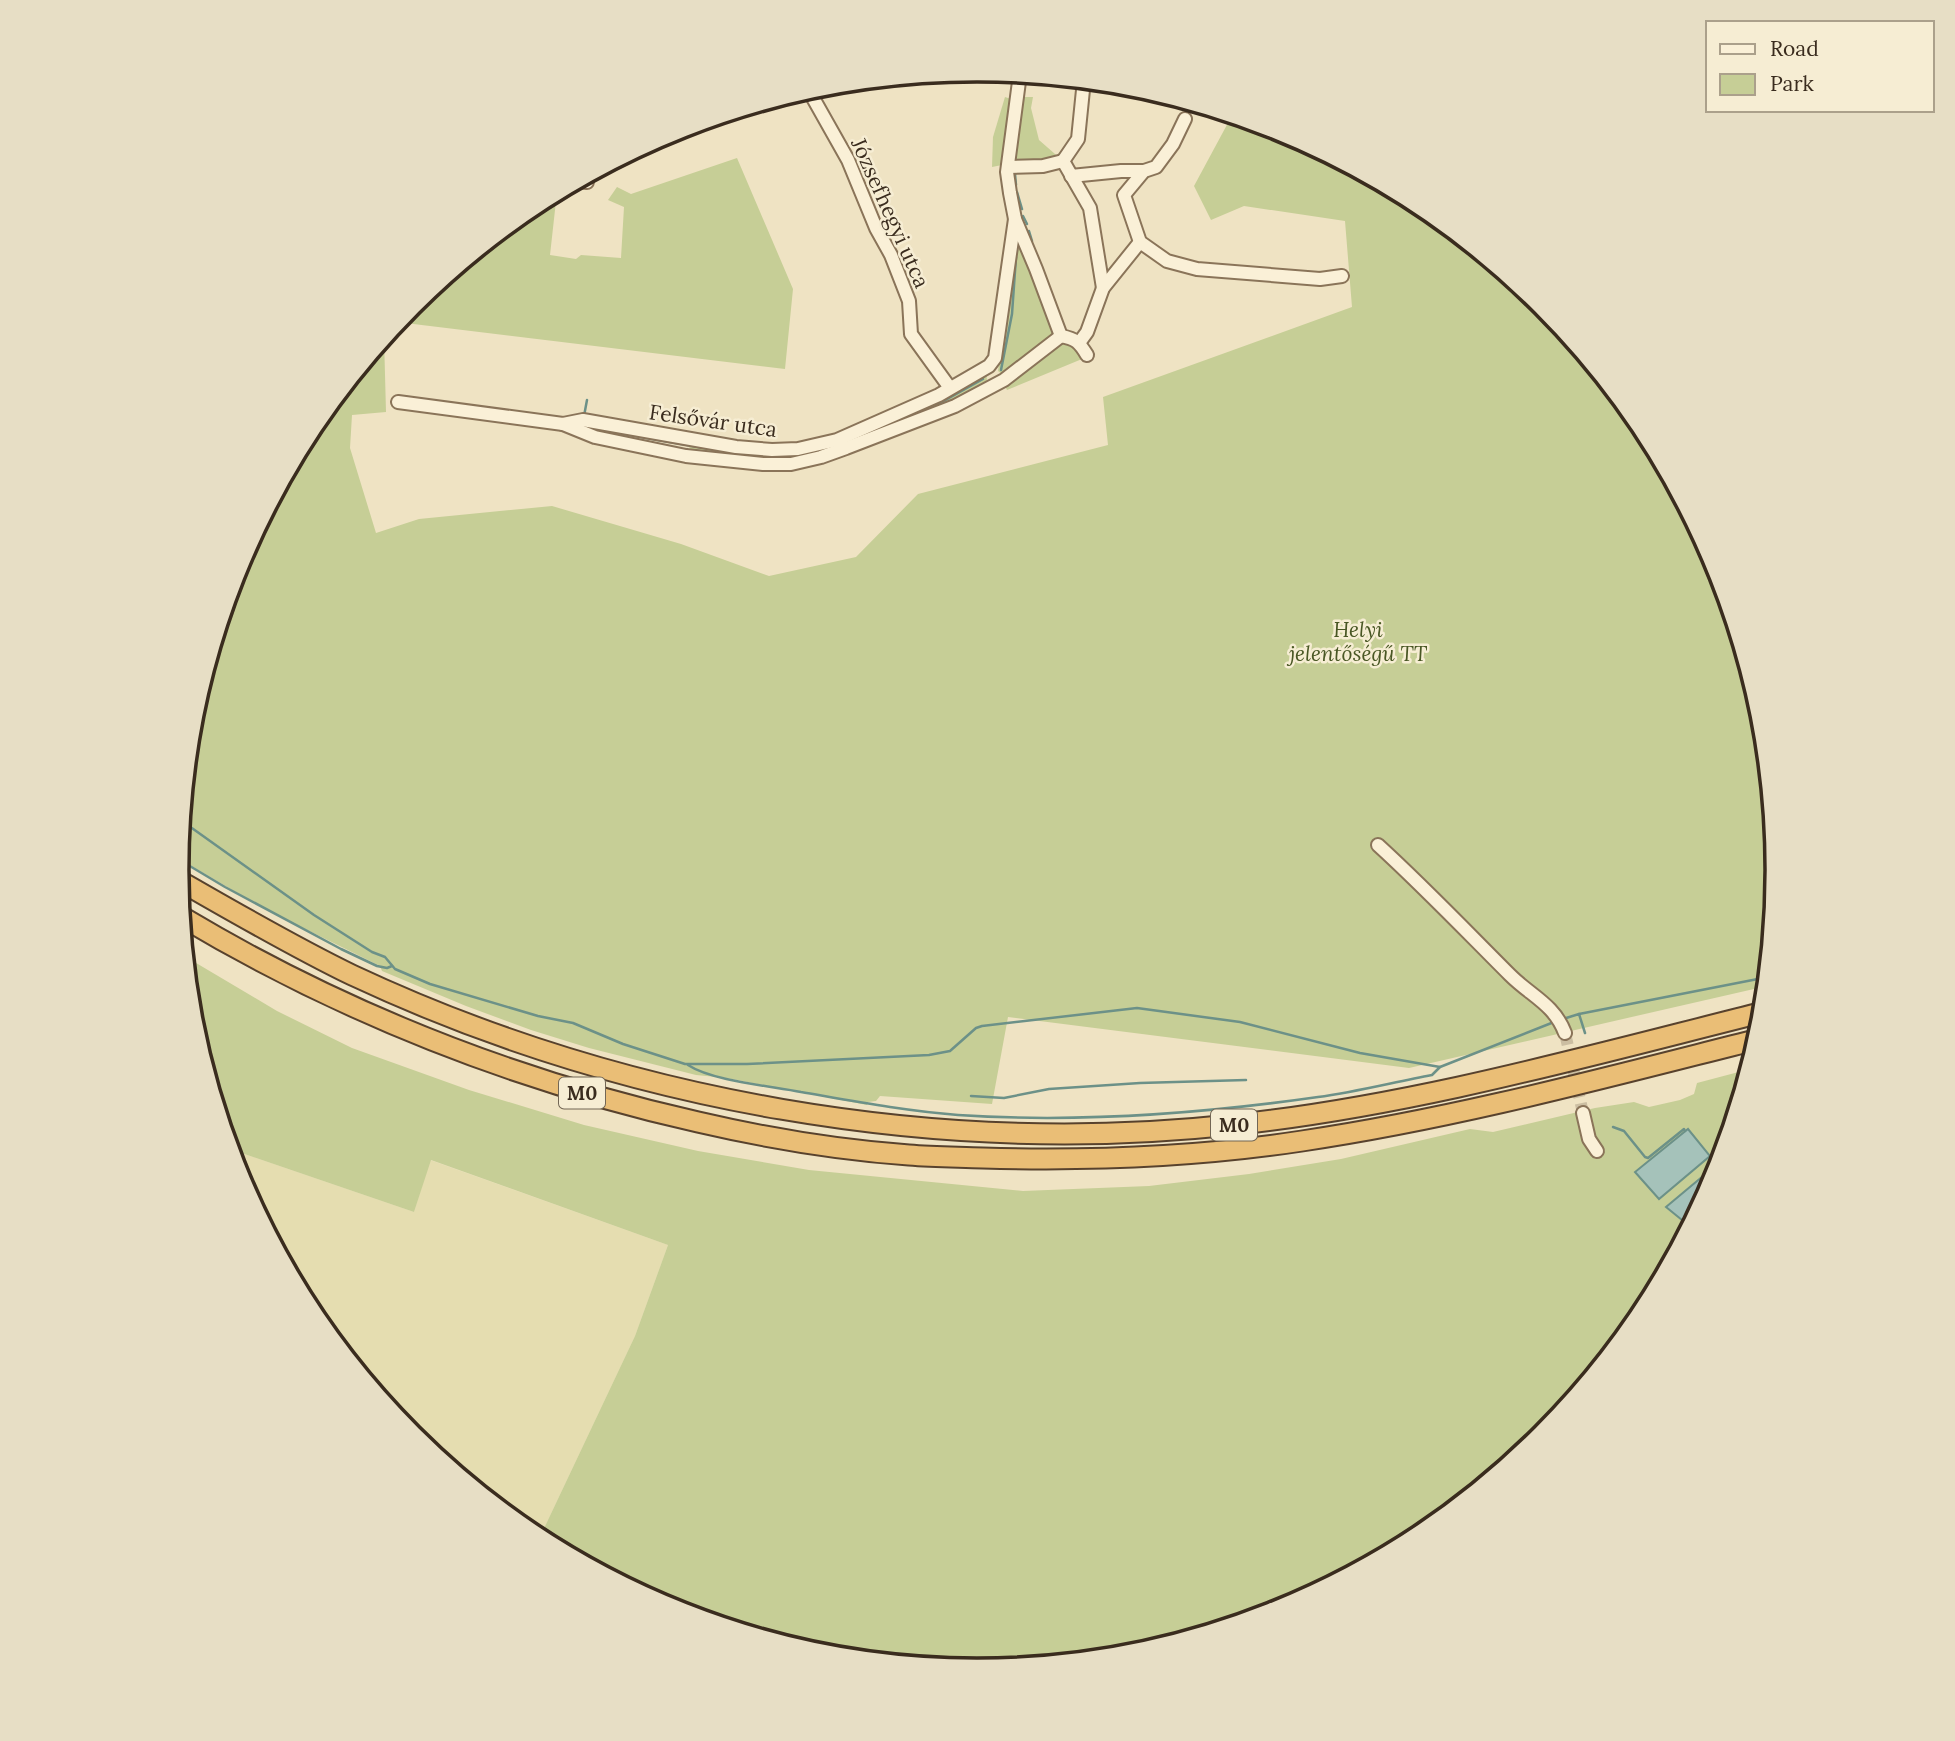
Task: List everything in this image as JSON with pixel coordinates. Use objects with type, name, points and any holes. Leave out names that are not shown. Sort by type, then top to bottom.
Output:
[{"type":"highway","name":"M0","points":[[190,887],[285,941],[351,974],[443,1014],[548,1052],[627,1075],[738,1100],[911,1128],[1054,1135],[1227,1126],[1391,1101],[1500,1078],[1752,1015]]},
{"type":"highway","name":"M0","points":[[191,922],[275,970],[369,1015],[449,1048],[541,1081],[640,1109],[730,1129],[811,1144],[909,1155],[1110,1158],[1300,1142],[1508,1101],[1747,1042]]},
{"type":"street","points":[[1019,84],[1008,167],[1015,219],[1060,337],[1079,343],[1087,355]]},
{"type":"street","points":[[1008,167],[1042,166],[1063,161],[1078,139],[1083,89]]},
{"type":"street","name":"Józsefhegyi utca","points":[[814,99],[848,160],[876,228],[891,255],[909,301],[911,334],[950,388]]},
{"type":"street","points":[[1071,176],[1121,171],[1144,172],[1156,167],[1173,144],[1185,119]]},
{"type":"street","points":[[1063,161],[1090,208],[1103,288]]},
{"type":"street","points":[[1144,172],[1124,195],[1140,242],[1167,261],[1197,269],[1320,278],[1342,276]]},
{"type":"street","points":[[996,377],[995,358],[1015,219]]},
{"type":"street","points":[[1079,343],[1087,332],[1103,288],[1140,242]]},
{"type":"street","name":"Felsővár utca","points":[[398,402],[563,424],[595,437],[686,456],[763,464],[791,464],[821,457],[892,432],[955,406],[1060,337]]},
{"type":"street","name":"Felsővár utca","points":[[563,424],[583,420],[736,447],[798,450],[836,440],[950,388],[996,377]]},
{"type":"street","points":[[1378,845],[1428,891],[1521,986],[1553,1010],[1561,1024]]},
{"type":"street","points":[[1583,1113],[1589,1139],[1597,1151]]},
{"type":"shaded area","points":[[242,1153],[414,1212],[430,1160],[668,1245],[635,1336],[544,1528],[498,1496],[420,1428],[352,1350],[295,1265]]},
{"type":"green space","points":[[1005,97],[1011,99],[1002,165],[992,167],[993,137]]},
{"type":"green space","points":[[1021,97],[1033,97],[1031,108],[1039,140],[1063,161],[1013,161]]},
{"type":"green space","name":"Helyi jelentőségű TT","points":[[1228,123],[1279,142],[1372,188],[1457,245],[1535,313],[1603,391],[1633,433],[1660,476],[1706,569],[1739,666],[1751,717],[1764,819],[1766,870],[1764,922],[1757,988],[1409,1068],[1008,1017],[992,1104],[880,1096],[867,1105],[727,1078],[696,1075],[589,1048],[531,1030],[382,971],[380,966],[265,909],[189,865],[196,768],[204,717],[216,666],[249,569],[295,476],[352,391],[384,352],[386,412],[352,415],[350,448],[376,533],[419,519],[552,506],[681,544],[769,576],[856,557],[918,494],[1108,445],[1103,397],[1352,307],[1345,221],[1244,206],[1211,220],[1194,186]]},
{"type":"green space","points":[[737,158],[793,289],[785,369],[410,324],[458,278],[498,245],[556,205],[550,255],[576,259],[581,255],[621,258],[624,207],[608,200],[617,187],[631,194]]},
{"type":"green space","points":[[1017,233],[1054,334],[1028,353],[1013,369],[1002,374],[998,371]]},
{"type":"green space","points":[[1066,341],[1077,348],[1082,359],[1007,390],[1005,386],[1060,342]]},
{"type":"green space","points":[[986,375],[986,381],[979,390],[853,443],[778,461],[693,452],[689,447],[796,452]]},
{"type":"green space","points":[[195,962],[277,1011],[352,1048],[469,1090],[584,1125],[698,1151],[809,1170],[1023,1191],[1149,1186],[1341,1159],[1470,1129],[1493,1132],[1595,1108],[1634,1102],[1649,1107],[1694,1094],[1697,1083],[1740,1072],[1706,1172],[1660,1265],[1603,1350],[1535,1428],[1497,1463],[1457,1496],[1372,1553],[1279,1599],[1182,1632],[1080,1652],[978,1659],[926,1657],[824,1644],[773,1632],[676,1599],[583,1553],[544,1528],[635,1336],[668,1245],[431,1160],[414,1212],[242,1153],[216,1075],[204,1024]]},
{"type":"water","points":[[1688,1129],[1710,1156],[1659,1199],[1635,1172]]},
{"type":"water","points":[[1705,1175],[1683,1220],[1666,1207]]},
{"type":"waterway","points":[[1015,174],[1016,185]]},
{"type":"waterway","points":[[1017,192],[1022,209]]},
{"type":"waterway","points":[[1023,216],[1027,224]]},
{"type":"waterway","points":[[1029,231],[1032,241]]},
{"type":"waterway","points":[[1001,370],[1012,314],[1016,257]]},
{"type":"waterway","points":[[908,415],[942,402],[983,379]]},
{"type":"waterway","points":[[584,416],[587,400]]},
{"type":"waterway","points":[[589,428],[756,457],[797,456],[821,451]]},
{"type":"waterway","points":[[191,827],[314,915],[372,952],[385,957],[395,969],[430,984],[538,1016],[573,1023],[623,1044],[685,1064],[747,1064],[929,1055],[950,1051],[976,1028],[982,1026],[1137,1008],[1240,1022],[1360,1053],[1440,1067]]},
{"type":"waterway","points":[[189,866],[341,949],[377,966],[392,966]]},
{"type":"waterway","points":[[1579,1014],[1758,979]]},
{"type":"waterway","points":[[1563,1019],[1579,1014],[1585,1033]]},
{"type":"waterway","points":[[688,1065],[699,1071],[742,1082],[938,1113],[1048,1118],[1138,1115],[1318,1097],[1432,1075],[1440,1067],[1554,1022]]},
{"type":"waterway","points":[[971,1096],[1004,1098],[1049,1089],[1246,1080]]},
{"type":"waterway","points":[[1613,1127],[1624,1131],[1648,1158],[1684,1129],[1685,1131]]},
{"type":"tunnel","points":[[1565,1033],[1583,1113]]}]
